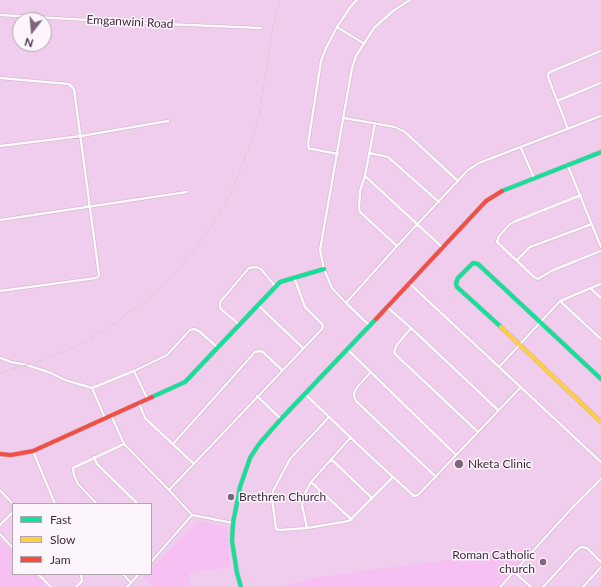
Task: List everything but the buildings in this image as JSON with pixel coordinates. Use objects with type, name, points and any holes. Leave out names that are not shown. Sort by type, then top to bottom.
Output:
[{"type":"street","points":[[338,154],[312,150],[309,148],[308,144],[321,61],[337,27],[356,0]]},
{"type":"street","points":[[370,326],[332,288],[324,269],[320,250],[354,63],[363,43],[374,28],[401,5],[410,0]]},
{"type":"street","name":"Emganwini Road","points":[[0,15],[261,28]]},
{"type":"street","points":[[337,27],[363,43]]},
{"type":"street","points":[[568,129],[548,77],[549,72],[601,51]]},
{"type":"street","points":[[0,78],[69,84],[74,89],[91,207],[98,277],[0,291]]},
{"type":"street","points":[[557,101],[601,84]]},
{"type":"street","points":[[346,303],[468,170],[480,163],[601,116]]},
{"type":"street","points":[[344,118],[395,127],[405,132],[458,181]]},
{"type":"street","points":[[0,146],[81,136],[168,121]]},
{"type":"street","points":[[375,123],[365,176],[360,191],[360,212],[397,246]]},
{"type":"street","points":[[521,148],[534,178]]},
{"type":"street","points":[[241,587],[237,573],[232,541],[233,523],[240,487],[250,458],[259,444],[281,418],[348,350],[442,247],[491,197],[502,191],[601,152]]},
{"type":"street","points":[[369,153],[388,157],[439,202]]},
{"type":"street","points":[[568,166],[601,247]]},
{"type":"street","points":[[365,176],[442,247]]},
{"type":"street","points":[[0,220],[187,192]]},
{"type":"street","points":[[581,195],[510,224],[499,236],[497,242],[538,279],[550,271],[601,251]]},
{"type":"street","points":[[517,260],[530,247],[592,224]]},
{"type":"street","points":[[601,379],[476,263],[471,264],[458,278],[456,283],[457,287],[520,344],[601,422]]},
{"type":"street","points":[[240,326],[220,308],[220,302],[249,268],[257,267],[261,269],[275,286]]},
{"type":"street","points":[[0,454],[10,455],[33,451],[185,382],[259,306],[275,286],[280,282],[294,277],[324,269]]},
{"type":"street","points":[[169,490],[322,329],[323,326],[304,307],[294,277]]},
{"type":"street","points":[[409,283],[601,462]]},
{"type":"street","points":[[499,367],[560,301],[601,284]]},
{"type":"street","points":[[590,288],[601,298]]},
{"type":"street","points":[[560,301],[601,339]]},
{"type":"street","points":[[259,306],[303,348]]},
{"type":"street","points":[[387,307],[498,410]]},
{"type":"street","points":[[411,328],[396,346],[394,353],[478,432]]},
{"type":"street","points":[[0,358],[51,372],[65,380],[92,388],[134,371],[167,355],[190,330],[194,329],[199,331],[218,348]]},
{"type":"street","points":[[348,350],[456,455]]},
{"type":"street","points":[[172,444],[255,352],[263,352],[282,370]]},
{"type":"street","points":[[134,371],[148,398]]},
{"type":"street","points":[[371,372],[358,386],[354,393],[356,401],[436,477]]},
{"type":"street","points":[[305,394],[414,496],[418,495],[436,477],[521,387]]},
{"type":"street","points":[[92,388],[105,418]]},
{"type":"street","points":[[258,396],[281,418]]},
{"type":"street","points":[[139,402],[145,418],[194,464]]},
{"type":"street","points":[[111,415],[124,444],[192,515],[233,523]]},
{"type":"street","points":[[329,417],[290,459],[272,493],[276,529],[307,528],[343,523],[352,520],[393,477]]},
{"type":"street","points":[[307,528],[302,501],[305,493],[311,482],[351,437]]},
{"type":"street","points":[[96,503],[78,484],[73,470],[75,466],[124,444]]},
{"type":"street","points":[[33,451],[55,503]]},
{"type":"street","points":[[94,457],[97,464],[137,503]]},
{"type":"street","points":[[331,459],[372,498]]},
{"type":"street","points":[[500,587],[572,508],[601,479]]},
{"type":"street","points":[[311,482],[352,520]]},
{"type":"street","points":[[0,490],[12,503]]},
{"type":"street","points":[[0,525],[12,513]]},
{"type":"street","points":[[152,561],[192,515]]},
{"type":"street","points":[[0,534],[12,547]]},
{"type":"street","points":[[543,587],[579,548],[587,548],[601,562]]},
{"type":"street","points":[[583,587],[601,567]]},
{"type":"street","points":[[514,572],[531,587]]},
{"type":"street","points":[[39,575],[51,587]]},
{"type":"street","points":[[76,587],[83,578],[81,575]]},
{"type":"street","points":[[124,575],[131,583]]},
{"type":"street","points":[[127,587],[138,575]]},
{"type":"shaded area","points":[[199,520],[227,527],[230,567],[189,573],[191,587],[153,587],[143,577],[145,575],[152,575],[152,568]]},
{"type":"shaded area","points":[[0,539],[12,551],[12,575],[36,575],[48,587],[0,587]]},
{"type":"shaded area","points":[[525,549],[529,554],[498,587],[280,587],[312,578]]},
{"type":"railway","points":[[0,373],[40,361],[77,346],[114,324],[148,299],[180,268],[206,234],[230,195],[253,138],[259,116],[273,26],[280,0]]},
{"type":"traffic: fast","points":[[502,191],[601,152]]},
{"type":"traffic: fast","points":[[501,327],[457,287],[456,283],[458,278],[473,263],[478,264],[601,379]]},
{"type":"traffic: fast","points":[[152,397],[185,382],[280,282],[324,269]]},
{"type":"traffic: fast","points":[[241,587],[237,573],[232,541],[233,523],[240,487],[250,458],[259,444],[281,419],[376,319]]},
{"type":"traffic: slow","points":[[501,327],[601,422]]},
{"type":"traffic: jam","points":[[376,319],[486,201],[502,191]]},
{"type":"traffic: jam","points":[[0,454],[11,455],[33,451],[152,397]]},
{"type":"place","name":"Nketa Clinic","points":[[459,464]]},
{"type":"place","name":"Brethren Church","points":[[231,497]]},
{"type":"place","name":"Roman Catholic church","points":[[543,562]]}]
